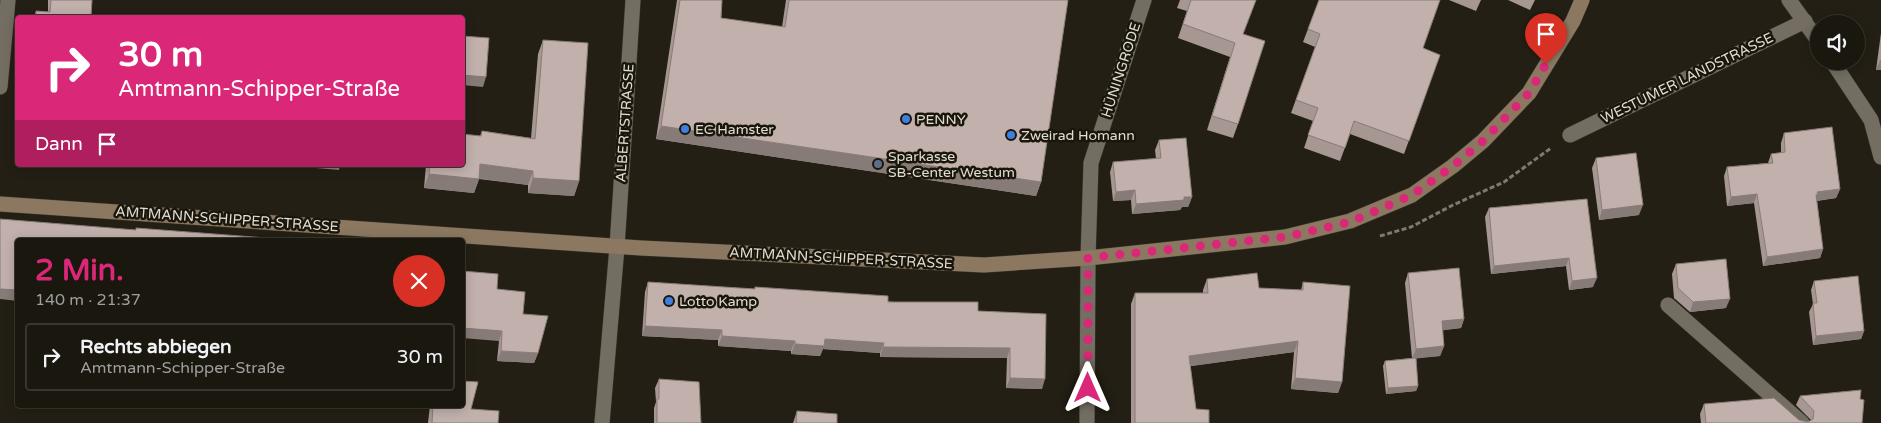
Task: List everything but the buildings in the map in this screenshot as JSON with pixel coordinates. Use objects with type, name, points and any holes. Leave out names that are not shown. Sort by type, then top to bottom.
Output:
[{"type":"street","points":[[0,86],[8,0]]},
{"type":"street","name":"ALBERTSTRASSE","points":[[602,423],[617,247],[633,0]]},
{"type":"street","name":"HÜNINGRODE","points":[[1088,423],[1088,258],[1092,163],[1144,0]]},
{"type":"street","name":"AMTMANN-SCHIPPER-STRASSE","points":[[0,204],[617,247],[984,266],[1088,258],[1285,237],[1350,222],[1412,195],[1453,166],[1483,141],[1529,93],[1573,21],[1582,0]]},
{"type":"street","points":[[1808,0],[1791,3],[1810,28]]},
{"type":"street","name":"WESTUMER LANDSTRASSE","points":[[1570,135],[1805,21]]},
{"type":"street","points":[[1838,70],[1871,120],[1881,157]]},
{"type":"street","points":[[1668,305],[1802,423]]},
{"type":"place","name":"PENNY","points":[[906,119]]},
{"type":"place","name":"EC Hamster","points":[[685,129]]},
{"type":"place","name":"Zweirad Homann","points":[[1011,135]]},
{"type":"place","name":"Sparkasse SB-Center Westum","points":[[878,164]]},
{"type":"place","name":"Lotto Kamp","points":[[669,301]]},
{"type":"route","points":[[1088,388],[1088,258],[1285,237],[1350,222],[1412,195],[1453,166],[1483,141],[1529,93],[1546,64]]}]
